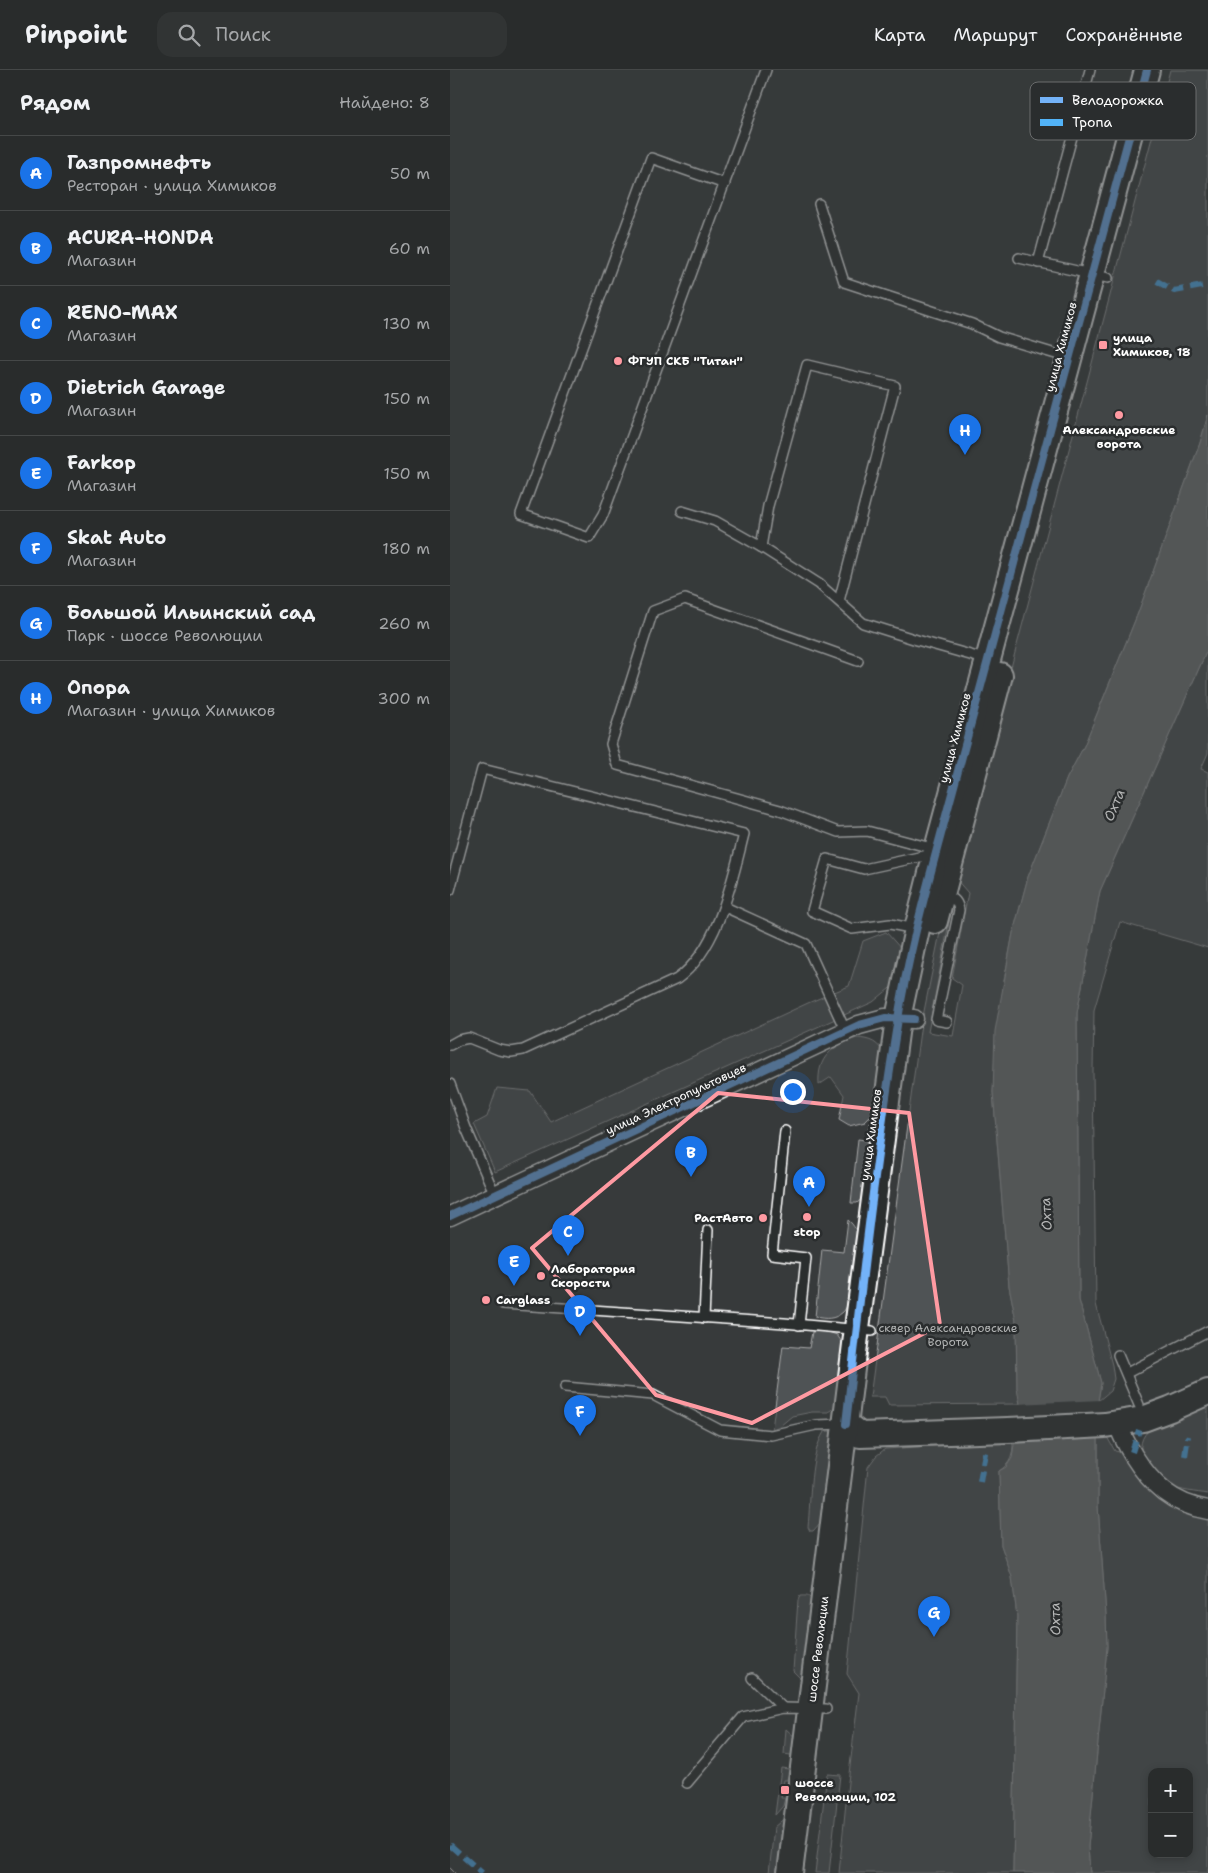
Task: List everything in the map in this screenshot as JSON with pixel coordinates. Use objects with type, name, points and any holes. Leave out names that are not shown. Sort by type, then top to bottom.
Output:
[{"type":"street","name":"улица Химиков","points":[[1158,82],[1162,70]]},
{"type":"street","name":"улица Химиков","points":[[856,1426],[865,1330],[917,929],[1003,665],[1100,277],[1131,140]]},
{"type":"street","name":"улица Химиков","points":[[906,1018],[942,896],[942,853],[1070,358],[1100,277],[1141,140]]},
{"type":"street","name":"улица Электропультовцев","points":[[450,1216],[870,1021],[885,1018],[906,1018]]},
{"type":"street","points":[[1110,1420],[1123,1410],[1208,1378]]},
{"type":"street","points":[[856,1426],[1143,1419],[1208,1392]]},
{"type":"street","points":[[1110,1420],[1120,1432],[1140,1466],[1159,1489],[1193,1508],[1208,1510]]},
{"type":"street","name":"шоссе Революции","points":[[790,1873],[818,1709],[856,1426]]},
{"type":"street","name":"шоссе Революции","points":[[806,1873],[818,1709]]},
{"type":"lane","points":[[725,184],[651,158],[521,514],[589,538],[599,523],[607,506],[725,184],[766,70]]},
{"type":"lane","points":[[1038,263],[1071,140]]},
{"type":"lane","points":[[819,204],[844,282],[972,324],[999,337],[1070,358]]},
{"type":"lane","points":[[1019,258],[1100,277]]},
{"type":"lane","points":[[761,547],[768,506],[807,365],[895,386],[839,601]]},
{"type":"lane","points":[[682,511],[715,521],[761,547],[819,584],[863,623],[991,661]]},
{"type":"lane","points":[[858,661],[685,599],[653,611],[611,744],[617,765],[780,810],[838,832],[867,831],[942,853]]},
{"type":"lane","points":[[450,890],[482,769],[744,834],[725,907],[697,961],[688,972],[677,979],[523,1050],[511,1052],[499,1050],[469,1038],[459,1040],[450,1045]]},
{"type":"lane","points":[[917,929],[890,924],[852,929],[812,911],[827,859],[864,869],[942,853]]},
{"type":"lane","points":[[942,896],[954,898],[958,903],[959,910],[936,1020],[947,1022]]},
{"type":"lane","points":[[725,907],[806,944],[846,1032]]},
{"type":"lane","points":[[450,1084],[466,1128],[495,1195]]},
{"type":"lane","points":[[785,1131],[772,1254],[806,1258],[799,1325]]},
{"type":"lane","points":[[704,1318],[708,1230]]},
{"type":"lane","points":[[503,1304],[865,1330]]},
{"type":"lane","points":[[1127,1373],[1208,1331]]},
{"type":"lane","points":[[1118,1355],[1139,1405]]},
{"type":"lane","points":[[565,1387],[653,1395],[720,1430],[771,1435],[816,1425],[856,1426]]},
{"type":"lane","points":[[752,1678],[783,1708]]},
{"type":"lane","points":[[686,1783],[743,1717],[783,1708],[818,1709]]},
{"type":"highlighted area","points":[[718,1093],[909,1113],[940,1325],[752,1423],[656,1395],[532,1248]]},
{"type":"green space","name":"сквер Александровские Ворота","points":[[1170,70],[1208,70],[1208,415],[1200,443],[1138,613],[1084,746],[1067,778],[1028,877],[1013,933],[1003,986],[993,1092],[1009,1286],[1016,1321],[1017,1388],[1020,1404],[889,1405],[885,1397],[870,1397],[920,1031],[946,903],[949,905],[951,912],[928,1032],[953,1036],[962,985],[952,978],[968,893],[955,878],[1151,140],[1196,140],[1196,82],[1167,82]]},
{"type":"green space","points":[[1208,648],[1208,753],[1201,769],[1208,772],[1208,948],[1120,922],[1094,1010],[1096,1304],[1114,1379],[1110,1391],[1098,1401],[1101,1383],[1079,1300],[1077,1013],[1100,891]]},
{"type":"green space","points":[[886,932],[902,950],[895,984],[873,1002],[495,1172],[474,1124],[487,1117],[497,1088],[530,1091],[551,1122],[808,1003],[849,986],[863,941]]},
{"type":"green space","points":[[857,1038],[873,1042],[880,1047],[884,1055],[874,1113],[865,1122],[849,1126],[839,1120],[844,1095],[831,1077],[819,1085],[819,1075],[824,1060],[833,1049]]},
{"type":"green space","points":[[858,1139],[865,1140],[870,1146],[864,1197],[857,1203],[851,1203]]},
{"type":"green space","points":[[848,1220],[855,1229],[858,1240],[856,1266],[849,1299],[843,1312],[833,1318],[815,1317],[822,1250],[844,1252]]},
{"type":"green space","points":[[825,1331],[837,1335],[846,1348],[842,1399],[828,1412],[812,1412],[792,1416],[780,1426],[772,1429],[783,1346],[809,1348],[812,1332]]},
{"type":"green space","points":[[1208,1405],[1208,1494],[1170,1486],[1156,1476],[1145,1462],[1141,1446],[1143,1438],[1148,1431]]},
{"type":"green space","points":[[829,1431],[833,1433],[821,1522],[813,1531],[810,1531],[808,1527],[813,1465],[819,1442],[824,1432]]},
{"type":"green space","points":[[1098,1437],[1107,1437],[1115,1451],[1124,1453],[1208,1518],[1208,1873],[1090,1873],[1088,1847],[1107,1647],[1098,1506]]},
{"type":"green space","points":[[1013,1441],[1010,1459],[999,1471],[1001,1545],[1012,1577],[1017,1616],[1013,1873],[839,1873],[859,1693],[847,1674],[868,1467],[876,1456],[885,1449]]},
{"type":"green space","points":[[800,1596],[809,1597],[813,1606],[813,1627],[806,1684],[793,1671],[798,1600]]},
{"type":"green space","points":[[786,1729],[797,1739],[797,1756],[784,1754]]},
{"type":"green space","points":[[781,1768],[789,1769],[787,1780],[784,1780],[781,1798],[785,1798],[783,1806],[775,1815]]},
{"type":"green space","points":[[827,1774],[840,1775],[829,1873],[815,1873]]},
{"type":"green space","points":[[786,1817],[783,1873],[769,1873],[774,1827]]},
{"type":"water","name":"Охта","points":[[1208,415],[1208,648],[1100,891],[1077,1013],[1079,1300],[1101,1383],[1098,1401],[1098,1506],[1107,1647],[1088,1847],[1090,1873],[1013,1873],[1017,1616],[1012,1577],[1001,1545],[999,1471],[1006,1467],[1012,1458],[1020,1404],[1017,1388],[1016,1321],[1009,1286],[993,1092],[995,1031],[1013,933],[1028,877],[1067,778],[1084,746],[1138,613],[1200,443]]},
{"type":"pier","points":[[1101,1400],[1100,1437],[1011,1442],[1017,1404]]},
{"type":"tram line","points":[[450,1868],[455,1873]]},
{"type":"marked path","points":[[1157,281],[1174,291],[1208,285]]},
{"type":"marked path","points":[[1132,1452],[1139,1430]]},
{"type":"marked path","points":[[1185,1456],[1188,1436]]},
{"type":"marked path","points":[[980,1482],[986,1447]]},
{"type":"marked path","points":[[450,1845],[482,1873]]},
{"type":"cycle path","points":[[1144,82],[1147,70]]},
{"type":"cycle path","points":[[846,1424],[869,1222],[898,1019],[910,955],[1128,140]]},
{"type":"cycle path","points":[[450,1216],[859,1025],[885,1018],[914,1019]]},
{"type":"place","name":"улица Химиков, 18","points":[[1103,345]]},
{"type":"place","name":"ФГУП СКБ \"Титан\"","points":[[618,361]]},
{"type":"place","name":"Александровские ворота","points":[[1119,415]]},
{"type":"place","name":"Опора","points":[[965,455]]},
{"type":"place","name":"ACURA-HONDA","points":[[691,1177]]},
{"type":"place","name":"Газпромнефть","points":[[809,1207]]},
{"type":"place","name":"stop","points":[[807,1217]]},
{"type":"place","name":"РастАвто","points":[[763,1218]]},
{"type":"place","name":"RENO-MAX","points":[[568,1256]]},
{"type":"place","name":"Лаборатория Скорости","points":[[541,1276]]},
{"type":"place","name":"Farkop","points":[[514,1286]]},
{"type":"place","name":"Carglass","points":[[486,1300]]},
{"type":"place","name":"Dietrich Garage","points":[[580,1336]]},
{"type":"place","name":"Skat Auto","points":[[580,1436]]},
{"type":"place","name":"Большой Ильинский сад","points":[[934,1637]]},
{"type":"place","name":"шоссе Революции, 102","points":[[785,1790]]}]
